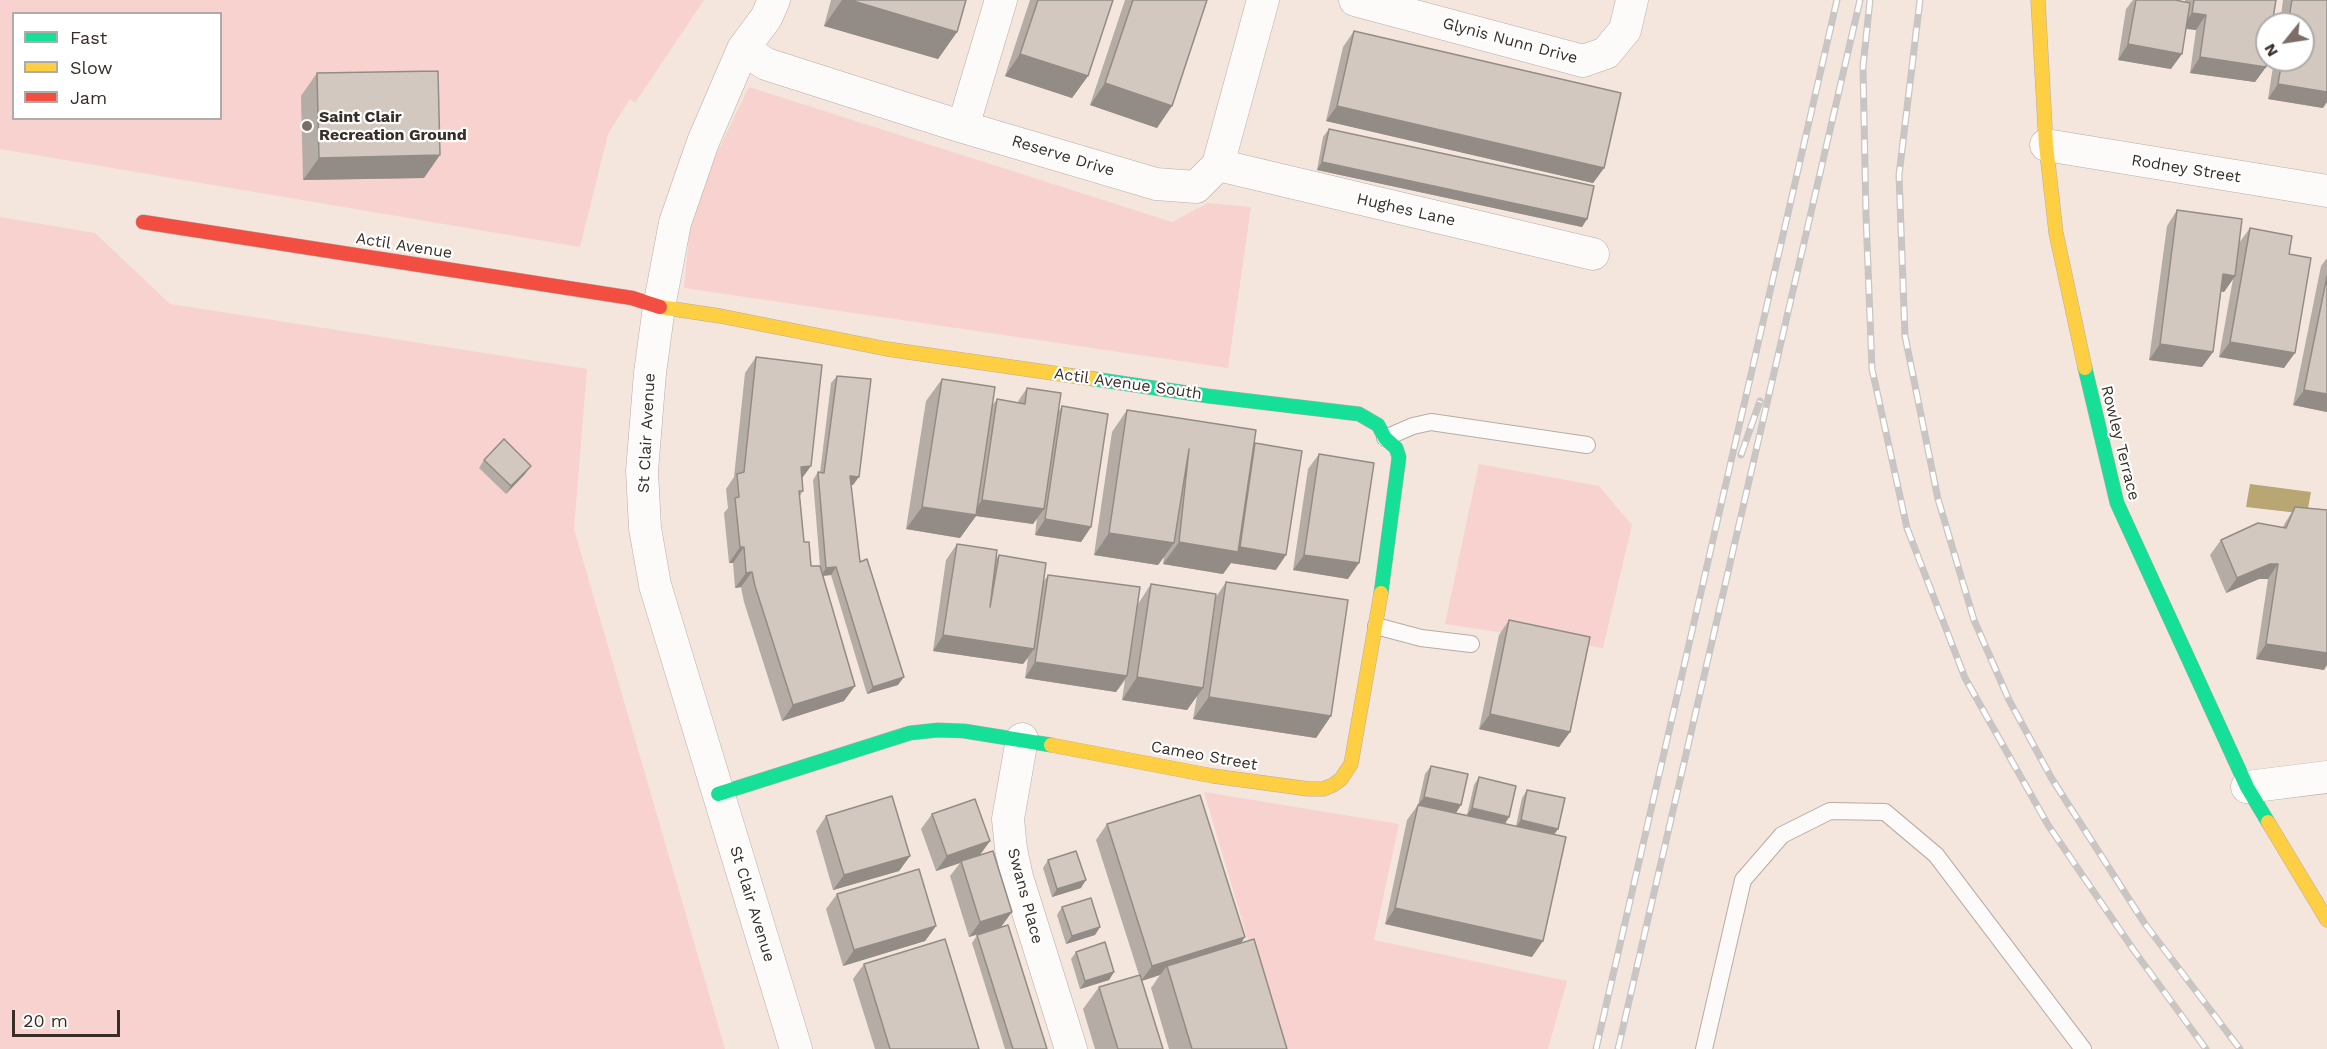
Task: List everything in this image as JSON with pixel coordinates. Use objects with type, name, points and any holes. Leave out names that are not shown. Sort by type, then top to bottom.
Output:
[{"type":"street","name":"St Clair Avenue","points":[[774,0],[766,18],[743,49],[703,142],[675,223],[659,307],[650,373],[642,471],[645,528],[655,585],[796,1049]]},
{"type":"street","points":[[963,127],[1001,0]]},
{"type":"street","name":"Reserve Drive","points":[[743,49],[766,64],[963,127],[1156,184],[1196,187],[1218,165],[1263,0]]},
{"type":"street","name":"Glynis Nunn Drive","points":[[1355,0],[1583,61],[1606,53],[1625,30],[1632,0]]},
{"type":"street","name":"Rowley Terrace","points":[[2038,0],[2046,145],[2056,233],[2091,397],[2117,503],[2247,787],[2327,920]]},
{"type":"street","name":"Rodney Street","points":[[2046,145],[2327,191]]},
{"type":"street","name":"Hughes Lane","points":[[1218,165],[1593,254]]},
{"type":"street","name":"Actil Avenue","points":[[143,222],[632,298],[659,307]]},
{"type":"street","name":"Actil Avenue South","points":[[659,307],[720,316],[887,349],[1208,396],[1359,414],[1378,425],[1385,438]]},
{"type":"street","name":"Cameo Street","points":[[718,795],[910,733],[938,730],[1022,739],[1213,776],[1323,789],[1341,779],[1351,764],[1376,626],[1399,457],[1396,448],[1385,438]]},
{"type":"street","name":"Swans Place","points":[[1022,739],[1008,819],[1011,849],[1017,877],[1071,1049]]},
{"type":"street","points":[[2247,787],[2327,777]]},
{"type":"lane","points":[[1385,438],[1413,426],[1431,422],[1587,445]]},
{"type":"lane","points":[[1376,626],[1421,638],[1472,644]]},
{"type":"lane","points":[[1704,1049],[1743,880],[1782,835],[1830,811],[1885,812],[1936,855],[2084,1049]]},
{"type":"shaded area","name":"Saint Clair Recreation Ground","points":[[0,0],[704,0],[635,103],[630,99],[608,134],[580,247],[0,149]]},
{"type":"shaded area","points":[[749,87],[1172,222],[1208,203],[1251,207],[1228,368],[684,288],[692,204]]},
{"type":"shaded area","points":[[0,217],[95,233],[170,304],[587,369],[574,529],[725,1049],[0,1049]]},
{"type":"shaded area","points":[[1479,464],[1599,486],[1632,525],[1603,648],[1445,624]]},
{"type":"shaded area","points":[[2250,484],[2311,492],[2307,514],[2246,507]]},
{"type":"shaded area","points":[[1204,792],[1399,824],[1374,940],[1567,981],[1548,1049],[1280,1049]]},
{"type":"building","points":[[850,0],[966,0],[957,32]]},
{"type":"building","points":[[1038,0],[1113,0],[1088,76],[1020,54]]},
{"type":"building","points":[[1133,0],[1207,0],[1172,106],[1105,83]]},
{"type":"building","points":[[2136,0],[2175,0],[2190,3],[2182,54],[2128,44]]},
{"type":"building","points":[[2194,0],[2276,0],[2274,12],[2255,12],[2255,65],[2200,57],[2206,15],[2192,13]]},
{"type":"building","points":[[2292,0],[2327,0],[2327,92],[2278,84],[2280,72],[2315,72],[2315,12],[2290,12]]},
{"type":"building","points":[[1354,31],[1621,93],[1604,168],[1337,106]]},
{"type":"building","points":[[438,71],[440,155],[319,158],[317,73]]},
{"type":"building","points":[[1329,129],[1594,186],[1587,219],[1322,162]]},
{"type":"building","points":[[2177,210],[2242,219],[2235,276],[2223,274],[2213,352],[2160,344]]},
{"type":"building","points":[[2250,228],[2292,236],[2289,254],[2311,258],[2295,353],[2230,342]]},
{"type":"building","points":[[2327,276],[2327,394],[2304,390]]},
{"type":"building","points":[[756,357],[822,365],[811,466],[801,467],[803,491],[799,491],[804,542],[809,542],[811,566],[820,566],[855,686],[793,705],[752,572],[746,573],[744,547],[740,547],[735,498],[739,497],[737,474],[744,472]]},
{"type":"building","points":[[837,376],[871,379],[859,477],[850,476],[860,562],[867,559],[904,677],[873,687],[836,567],[826,568],[818,472],[824,473]]},
{"type":"building","points":[[942,379],[995,387],[976,515],[922,507]]},
{"type":"building","points":[[1027,388],[1061,393],[1044,509],[982,500],[997,399],[1025,404]]},
{"type":"building","points":[[1062,406],[1108,414],[1091,527],[1045,519]]},
{"type":"building","points":[[1127,410],[1256,430],[1238,552],[1179,542],[1189,449],[1174,543],[1109,533]]},
{"type":"building","points":[[504,439],[531,466],[511,486],[484,460]]},
{"type":"building","points":[[1255,443],[1302,451],[1286,555],[1240,547]]},
{"type":"building","points":[[1319,454],[1374,463],[1359,563],[1304,555]]},
{"type":"building","points":[[2295,507],[2327,510],[2327,653],[2266,644],[2278,564],[2270,564],[2237,578],[2221,540],[2258,523],[2286,528]]},
{"type":"building","points":[[957,544],[997,550],[990,607],[999,555],[1046,563],[1034,649],[943,635]]},
{"type":"building","points":[[1048,575],[1140,587],[1127,676],[1035,662]]},
{"type":"building","points":[[1226,582],[1348,600],[1331,716],[1209,697]]},
{"type":"building","points":[[1151,584],[1216,594],[1203,688],[1137,677]]},
{"type":"building","points":[[1509,620],[1590,637],[1570,732],[1490,714]]},
{"type":"building","points":[[1431,766],[1468,774],[1461,805],[1424,797]]},
{"type":"building","points":[[1479,777],[1516,786],[1509,817],[1472,808]]},
{"type":"building","points":[[1527,790],[1565,798],[1558,829],[1521,820]]},
{"type":"building","points":[[1200,795],[1245,937],[1152,966],[1107,824]]},
{"type":"building","points":[[892,796],[910,856],[844,875],[826,816]]},
{"type":"building","points":[[975,799],[990,841],[947,856],[932,814]]},
{"type":"building","points":[[1418,805],[1566,837],[1543,941],[1395,908]]},
{"type":"building","points":[[993,851],[1012,912],[980,922],[961,861]]},
{"type":"building","points":[[1076,851],[1086,880],[1057,889],[1048,860]]},
{"type":"building","points":[[919,869],[936,926],[854,950],[837,894]]},
{"type":"building","points":[[1091,898],[1100,927],[1072,936],[1062,907]]},
{"type":"building","points":[[1008,925],[1047,1049],[1013,1049],[977,935]]},
{"type":"building","points":[[945,939],[979,1049],[890,1049],[864,964]]},
{"type":"building","points":[[1254,939],[1287,1049],[1192,1049],[1167,966]]},
{"type":"building","points":[[1105,942],[1114,972],[1085,981],[1076,952]]},
{"type":"building","points":[[1140,975],[1163,1049],[1118,1049],[1099,987]]},
{"type":"railway","points":[[1596,1049],[1837,0]]},
{"type":"railway","points":[[1618,1049],[1860,0]]},
{"type":"railway","points":[[1870,0],[1863,67],[1872,369],[1907,528],[1965,678],[2048,825],[2135,952],[2206,1049]]},
{"type":"railway","points":[[1920,0],[1899,175],[1905,336],[1938,499],[1974,620],[2009,700],[2052,779],[2145,924],[2240,1049]]},
{"type":"railway","points":[[1741,455],[1760,401]]},
{"type":"traffic: fast","points":[[2085,368],[2117,503],[2247,787],[2268,822]]},
{"type":"traffic: fast","points":[[1094,379],[1208,396],[1359,414],[1378,425],[1385,438],[1396,448],[1399,457],[1381,593]]},
{"type":"traffic: fast","points":[[718,794],[910,733],[938,730],[964,731],[1051,745]]},
{"type":"traffic: slow","points":[[2038,0],[2046,145],[2056,233],[2085,368]]},
{"type":"traffic: slow","points":[[660,307],[720,316],[887,349],[1094,379]]},
{"type":"traffic: slow","points":[[1051,745],[1213,776],[1309,789],[1323,789],[1333,785],[1341,779],[1351,764],[1381,593]]},
{"type":"traffic: slow","points":[[2268,822],[2327,920]]},
{"type":"traffic: jam","points":[[143,222],[632,298],[660,307]]},
{"type":"place","name":"Saint Clair Recreation Ground","points":[[307,126]]}]
